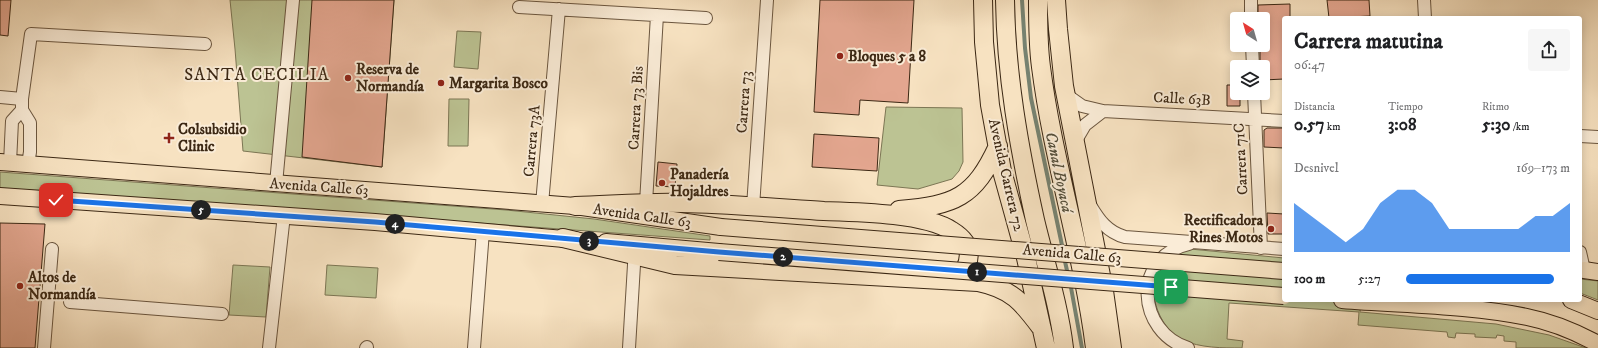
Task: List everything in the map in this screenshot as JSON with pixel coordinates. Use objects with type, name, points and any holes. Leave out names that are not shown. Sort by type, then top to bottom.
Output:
[{"type":"highway","name":"Avenida Carrera 72","points":[[983,0],[986,72],[1002,171],[1046,348]]},
{"type":"highway","name":"Avenida Carrera 72","points":[[1004,0],[1007,64],[1014,119],[1064,348]]},
{"type":"highway","points":[[1038,0],[1038,37],[1044,90],[1099,344]]},
{"type":"highway","points":[[1056,0],[1060,61],[1065,94],[1106,308],[1099,344]]},
{"type":"highway","points":[[864,213],[928,208],[958,198],[978,180],[988,167],[998,146]]},
{"type":"highway","points":[[575,206],[683,203],[864,213],[917,219],[935,223],[953,231],[960,238],[969,253],[969,262],[957,281]]},
{"type":"highway","points":[[563,238],[635,250],[675,265],[693,267],[982,283],[1004,290],[1014,296],[1023,304],[1042,329]]},
{"type":"highway","points":[[1099,344],[1106,308]]},
{"type":"main road","name":"Avenida Calle 63","points":[[5,163],[575,206],[721,227],[1282,271]]},
{"type":"main road","name":"Avenida Calle 63","points":[[0,196],[563,238]]},
{"type":"main road","name":"Avenida Calle 63","points":[[635,250],[719,252],[1282,296]]},
{"type":"main road","points":[[1369,302],[1475,310],[1528,318],[1580,334],[1598,344]]},
{"type":"main road","points":[[1576,302],[1598,311]]},
{"type":"street","points":[[276,184],[293,0]]},
{"type":"street","name":"Carrera 73","points":[[753,207],[767,0]]},
{"type":"street","points":[[1251,0],[1251,12]]},
{"type":"street","points":[[1424,0],[1425,16]]},
{"type":"street","points":[[519,7],[706,18]]},
{"type":"street","name":"Carrera 73A","points":[[542,204],[559,9]]},
{"type":"street","name":"Carrera 73 Bis","points":[[646,203],[657,15]]},
{"type":"street","points":[[5,163],[12,121],[22,104],[32,34],[205,44]]},
{"type":"street","name":"Calle 63B","points":[[1065,94],[1082,106],[1103,111],[1282,121]]},
{"type":"street","points":[[0,97],[22,104],[30,123],[30,152],[28,164]]},
{"type":"street","name":"Carrera 71C","points":[[1254,100],[1261,248]]},
{"type":"street","points":[[1075,142],[1085,125],[1103,111]]},
{"type":"street","points":[[1582,136],[1598,137]]},
{"type":"street","points":[[1086,199],[1104,225],[1115,234],[1125,237],[1282,249]]},
{"type":"street","points":[[269,348],[284,216]]},
{"type":"street","points":[[474,348],[483,232]]},
{"type":"street","points":[[1188,348],[1172,340],[1155,322],[1150,310],[1147,288],[1149,277],[1154,266],[1163,256],[1181,246],[1196,242]]},
{"type":"street","points":[[44,348],[52,249]]},
{"type":"street","points":[[629,348],[635,250]]},
{"type":"street","points":[[1582,256],[1590,271]]},
{"type":"street","points":[[70,302],[222,314]]},
{"type":"green space","points":[[230,0],[394,0],[382,167],[243,151]]},
{"type":"green space","points":[[457,31],[481,32],[478,69],[454,67]]},
{"type":"green space","points":[[449,99],[469,99],[468,146],[448,146]]},
{"type":"green space","points":[[886,107],[962,108],[963,162],[959,171],[952,179],[918,189],[877,185]]},
{"type":"green space","points":[[0,172],[506,210],[594,219],[710,236],[710,240],[0,188]]},
{"type":"green space","points":[[1190,249],[1282,258],[1282,302],[1361,302],[1360,312],[1496,324],[1549,335],[1586,348],[1516,348],[1516,342],[1504,341],[1504,336],[1497,335],[1496,338],[1475,337],[1475,334],[1456,333],[1455,338],[1448,337],[1447,332],[1358,325],[1359,312],[1229,303],[1227,339],[1243,341],[1242,348],[1219,348],[1197,345],[1182,340],[1173,334],[1160,316],[1156,305],[1154,283],[1157,273],[1166,261],[1179,253]]},
{"type":"green space","points":[[233,265],[270,267],[266,317],[229,315]]},
{"type":"green space","points":[[327,265],[378,268],[376,298],[325,295]]},
{"type":"green space","points":[[1582,279],[1598,281],[1598,300],[1582,294]]},
{"type":"building","points":[[0,0],[11,0],[8,36],[0,35]]},
{"type":"building","name":"Reserva de Normandía","points":[[312,0],[394,0],[382,167],[302,157]]},
{"type":"building","points":[[820,0],[914,0],[908,103],[860,100],[859,115],[814,112]]},
{"type":"building","points":[[1327,0],[1369,0],[1370,16],[1329,16]]},
{"type":"building","points":[[1290,4],[1290,16],[1282,16],[1282,79],[1270,80],[1270,60],[1260,60],[1260,52],[1270,52],[1270,12],[1258,12],[1258,5]]},
{"type":"building","points":[[1227,85],[1230,85],[1230,100],[1240,100],[1240,106],[1227,106]]},
{"type":"building","points":[[1267,128],[1282,128],[1282,148],[1264,147],[1264,130]]},
{"type":"building","points":[[814,134],[879,138],[877,171],[812,167]]},
{"type":"building","points":[[658,162],[677,164],[675,187],[656,186]]},
{"type":"building","points":[[1267,213],[1282,214],[1282,234],[1268,234]]},
{"type":"building","name":"Altos de Normandía","points":[[0,223],[45,224],[35,348],[0,348]]},
{"type":"waterway","name":"Canal Boyacá","points":[[1022,0],[1025,48],[1031,98],[1063,250]]},
{"type":"waterway","name":"Canal Boyacá","points":[[1064,257],[1068,275]]},
{"type":"waterway","name":"Canal Boyacá","points":[[1070,282],[1082,348]]},
{"type":"place","name":"Bloques 5 a 8","points":[[840,56]]},
{"type":"place","name":"Reserva de Normandía","points":[[348,78]]},
{"type":"place","name":"Margarita Bosco","points":[[441,83]]},
{"type":"place","name":"Colsubsidio Clinic","points":[[169,138]]},
{"type":"place","name":"Panadería Hojaldres","points":[[662,183]]},
{"type":"place","name":"Rectificadora Rines Motos","points":[[1271,229]]},
{"type":"place","name":"Altos de Normandía","points":[[20,286]]},
{"type":"district","name":"SANTA CECILIA","points":[[257,75]]},
{"type":"route","points":[[56,200],[375,222],[719,252],[1171,287]]}]
